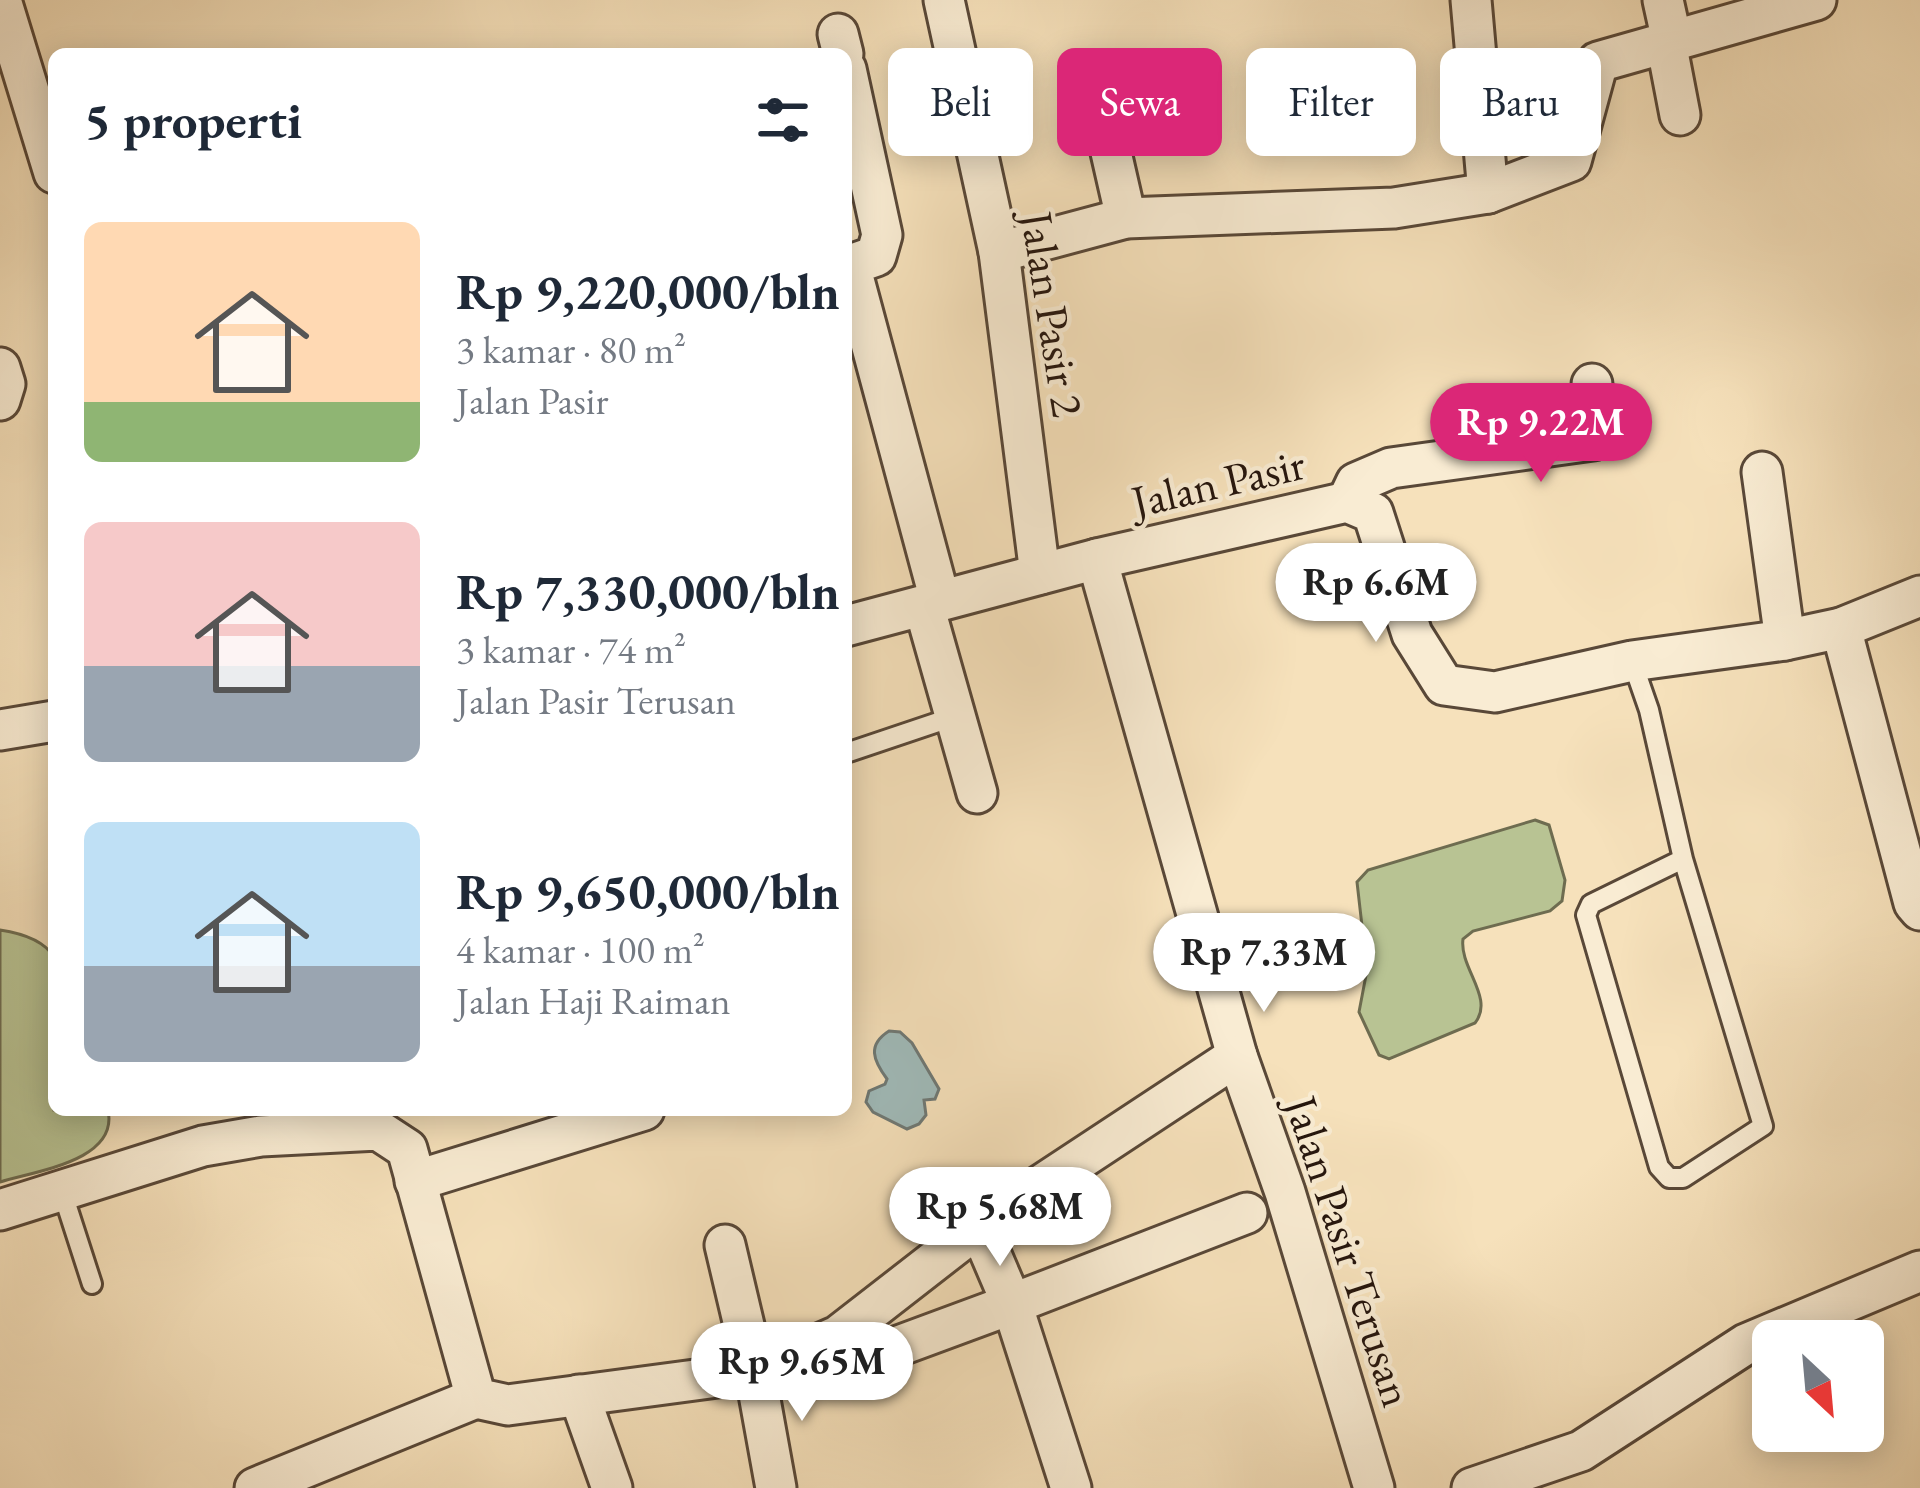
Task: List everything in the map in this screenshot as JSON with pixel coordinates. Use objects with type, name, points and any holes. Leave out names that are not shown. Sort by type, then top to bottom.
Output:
[{"type":"street","points":[[1,0],[48,153]]},
{"type":"street","name":"Jalan Pasir 2","points":[[944,0],[999,252],[1040,574]]},
{"type":"street","points":[[1471,0],[1489,193]]},
{"type":"street","points":[[1663,0],[1680,115]]},
{"type":"street","points":[[999,252],[1126,218],[1394,208],[1489,193],[1571,161],[1598,62],[1816,0]]},
{"type":"street","points":[[852,98],[882,236],[876,256],[852,265]]},
{"type":"street","points":[[1112,156],[1126,218]]},
{"type":"street","points":[[852,282],[977,794]]},
{"type":"street","points":[[0,368],[5,385],[0,400]]},
{"type":"street","points":[[1347,502],[1356,483],[1391,468],[1593,440],[1592,384]]},
{"type":"street","points":[[1762,472],[1785,640]]},
{"type":"street","name":"Jalan Pasir","points":[[852,624],[1097,559],[1347,502],[1373,513],[1412,634],[1444,686],[1495,692],[1632,661],[1785,640],[1841,628],[1920,596]]},
{"type":"street","name":"Jalan Pasir Terusan","points":[[1097,559],[1237,1056],[1285,1192],[1374,1488]]},
{"type":"street","points":[[1841,628],[1914,903],[1920,910]]},
{"type":"street","points":[[0,730],[48,723]]},
{"type":"street","points":[[255,1488],[476,1398],[508,1406],[755,1372],[838,1336],[982,1224],[1237,1056]]},
{"type":"street","points":[[416,1181],[622,1116]]},
{"type":"street","points":[[0,1210],[203,1146],[259,1123],[378,1130],[406,1149],[476,1398]]},
{"type":"street","points":[[893,1348],[1247,1213]]},
{"type":"street","points":[[725,1246],[776,1488]]},
{"type":"street","points":[[989,1250],[1012,1304],[1064,1486]]},
{"type":"street","points":[[1472,1488],[1581,1450],[1746,1344],[1920,1271]]},
{"type":"street","points":[[579,1395],[612,1488]]},
{"type":"lane","points":[[1632,661],[1649,710],[1683,860],[1763,1126],[1682,1178],[1669,1178],[1659,1167],[1586,915],[1591,904],[1683,860]]},
{"type":"lane","points":[[852,750],[956,716]]},
{"type":"lane","points":[[62,1191],[92,1284]]},
{"type":"green space","points":[[1535,820],[1549,825],[1565,880],[1562,901],[1550,911],[1473,931],[1463,939],[1481,1003],[1475,1023],[1389,1059],[1379,1055],[1359,1012],[1367,970],[1357,882],[1368,870]]},
{"type":"green space","points":[[0,930],[23,935],[48,950],[48,1116],[108,1116],[108,1127],[101,1141],[71,1161],[0,1182]]},
{"type":"water","points":[[889,1031],[900,1032],[912,1043],[939,1089],[935,1099],[924,1100],[926,1115],[919,1124],[907,1129],[873,1112],[866,1102],[869,1091],[887,1079],[874,1053],[877,1042]]}]
